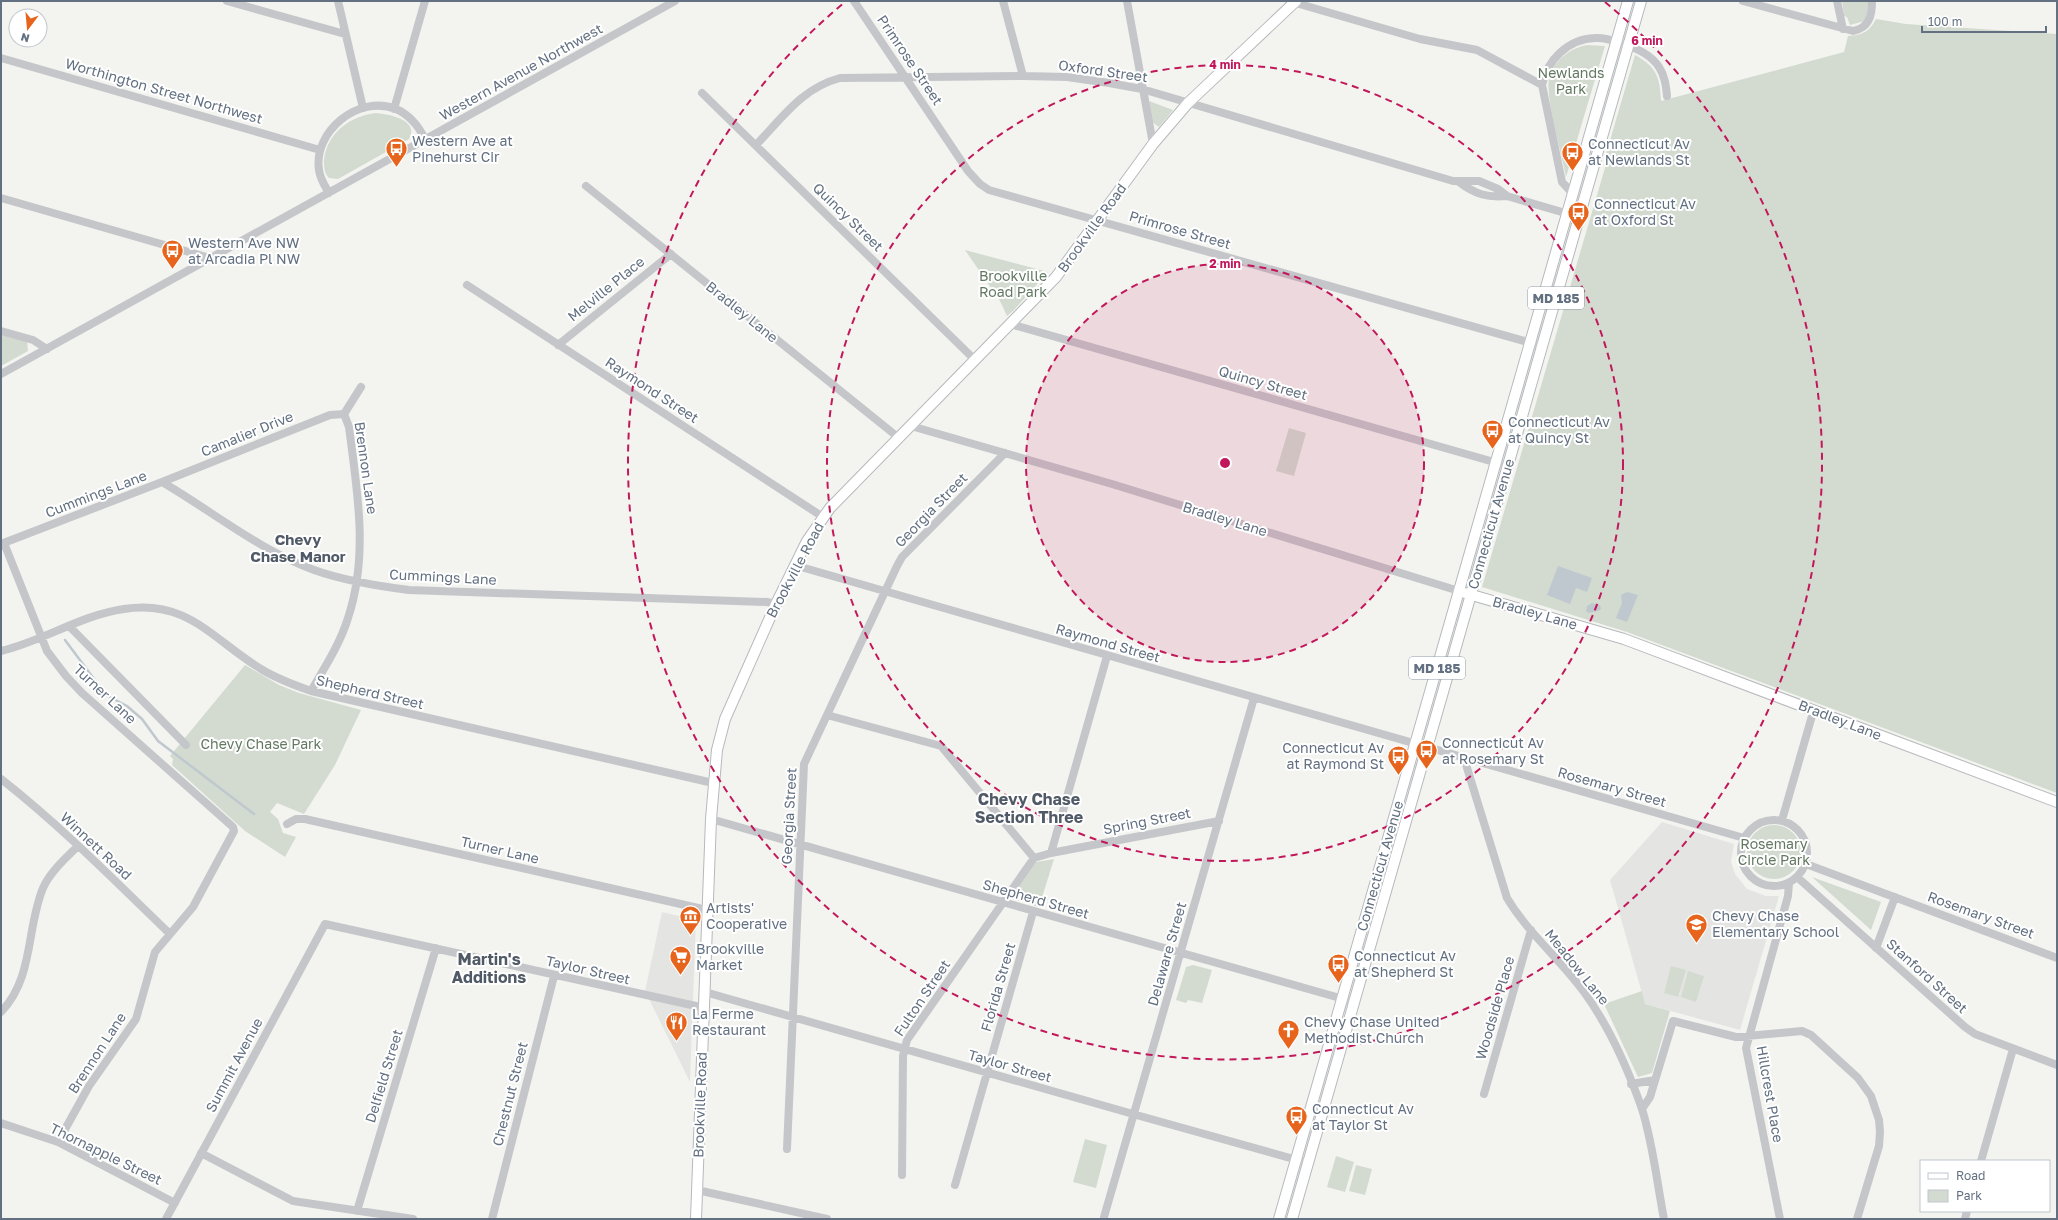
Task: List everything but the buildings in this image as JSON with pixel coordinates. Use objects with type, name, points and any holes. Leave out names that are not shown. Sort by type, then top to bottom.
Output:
[{"type":"main road","name":"Connecticut Avenue","points":[[1292,1219],[1579,217],[1622,44],[1628,1]]},
{"type":"main road","name":"Connecticut Avenue","points":[[1279,1219],[1567,214],[1622,44],[1641,1]]},
{"type":"main road","name":"Brookville Road","points":[[696,1219],[711,819],[717,750],[725,719],[794,565],[807,541],[823,517],[1056,276],[1153,144],[1188,103],[1293,2]]},
{"type":"main road","name":"Bradley Lane","points":[[1459,591],[1624,639],[1814,709],[1954,764],[2057,802]]},
{"type":"street","points":[[227,1],[345,34]]},
{"type":"street","points":[[338,1],[363,108]]},
{"type":"street","points":[[394,109],[425,1]]},
{"type":"street","name":"Western Avenue Northwest","points":[[1,374],[675,1]]},
{"type":"street","name":"Primrose Street","points":[[854,1],[968,171],[980,184],[998,194],[1098,220],[1542,346]]},
{"type":"street","points":[[1004,1],[1023,76]]},
{"type":"street","points":[[1127,1],[1153,144]]},
{"type":"street","points":[[1743,1],[1843,30],[1853,31],[1859,30],[1868,23],[1872,14],[1872,1]]},
{"type":"street","points":[[1837,1],[1843,30]]},
{"type":"street","points":[[1293,2],[1420,39],[1477,50],[1542,85]]},
{"type":"street","points":[[1573,194],[1562,182],[1560,175],[1542,85],[1550,64],[1572,44],[1596,38],[1622,44],[1646,54],[1659,66],[1665,80],[1667,96]]},
{"type":"street","name":"Worthington Street Northwest","points":[[1,58],[320,150]]},
{"type":"street","name":"Oxford Street","points":[[756,145],[803,96],[820,84],[840,78],[1023,76],[1075,78],[1142,89],[1459,182],[1476,194],[1486,197],[1507,196],[1579,217]]},
{"type":"street","name":"Quincy Street","points":[[702,93],[975,360]]},
{"type":"street","points":[[329,193],[319,170],[320,150],[325,138],[336,124],[347,115],[363,108],[378,106],[394,109],[414,123],[425,139]]},
{"type":"street","name":"Oxford Street","points":[[1459,182],[1479,181],[1498,189],[1507,196]]},
{"type":"street","name":"Bradley Lane","points":[[586,186],[899,438]]},
{"type":"street","points":[[1,198],[210,258]]},
{"type":"street","name":"Melville Place","points":[[558,344],[671,254]]},
{"type":"street","name":"Raymond Street","points":[[467,285],[823,517]]},
{"type":"street","name":"Quincy Street","points":[[1010,324],[1508,466]]},
{"type":"street","points":[[1,331],[33,340],[47,349]]},
{"type":"street","name":"Brennon Lane","points":[[311,691],[340,639],[349,617],[356,582],[361,544],[361,525],[349,427],[344,414],[361,387]]},
{"type":"street","name":"Camalier Drive","points":[[162,482],[330,415],[344,414]]},
{"type":"street","name":"Bradley Lane","points":[[911,426],[1005,453],[1459,591]]},
{"type":"street","name":"Georgia Street","points":[[787,1149],[804,764],[884,592],[902,557],[1005,453]]},
{"type":"street","name":"Cummings Lane","points":[[3,544],[162,482],[268,548],[314,570],[356,582],[409,590],[759,602],[776,604]]},
{"type":"street","name":"Turner Lane","points":[[3,544],[47,651],[66,676],[82,693],[233,827],[234,831]]},
{"type":"street","name":"Raymond Street","points":[[794,565],[1415,744]]},
{"type":"street","name":"Shepherd Street","points":[[1,651],[19,646],[103,614],[124,609],[146,607],[175,612],[198,622],[265,671],[311,691],[713,783]]},
{"type":"street","name":"Turner Lane","points":[[70,627],[186,746]]},
{"type":"street","points":[[1051,853],[1107,656]]},
{"type":"street","name":"Delaware Street","points":[[1104,1217],[1135,1115],[1254,698]]},
{"type":"street","points":[[1782,820],[1814,709]]},
{"type":"street","points":[[827,715],[941,746],[1034,858]]},
{"type":"street","points":[[1415,744],[1427,748]]},
{"type":"street","name":"Rosemary Street","points":[[1427,748],[1744,838]]},
{"type":"street","name":"Meadow Lane","points":[[1464,758],[1504,889],[1515,911],[1583,991],[1604,1022],[1642,1109],[1664,1219]]},
{"type":"street","name":"Winnett Road","points":[[1,779],[26,798],[170,934]]},
{"type":"street","name":"Turner Lane","points":[[287,824],[296,819],[305,819],[707,910]]},
{"type":"street","name":"Shepherd Street","points":[[711,819],[1033,912],[1354,1002]]},
{"type":"street","points":[[1782,820],[1801,832],[1806,842],[1808,853],[1806,864],[1797,877],[1789,883],[1779,886],[1769,886],[1750,876],[1744,868],[1741,858],[1741,848],[1744,838],[1751,829],[1760,822],[1782,820]]},
{"type":"street","name":"Spring Street","points":[[1034,858],[1051,853],[1219,821]]},
{"type":"street","name":"Brennon Lane","points":[[58,1142],[89,1086],[131,1028],[139,1009],[155,952],[203,892],[234,831]]},
{"type":"street","points":[[1,1012],[13,996],[26,967],[39,900],[44,887],[52,873],[78,846]]},
{"type":"street","name":"Fulton Street","points":[[902,1176],[904,1049],[907,1040],[1034,858]]},
{"type":"street","name":"Rosemary Street","points":[[1806,864],[2057,958]]},
{"type":"street","name":"Stanford Street","points":[[1797,877],[1965,1027],[1975,1034],[2057,1065]]},
{"type":"street","name":"Hillcrest Place","points":[[1780,1219],[1746,1048],[1788,896],[1789,883]]},
{"type":"street","points":[[1876,948],[1895,897]]},
{"type":"street","name":"Florida Street","points":[[954,1185],[1033,912]]},
{"type":"street","name":"Taylor Street","points":[[325,924],[554,976],[704,1008]]},
{"type":"street","name":"Summit Avenue","points":[[166,1219],[325,924]]},
{"type":"street","name":"Woodside Place","points":[[1484,1094],[1531,930]]},
{"type":"street","name":"Delfield Street","points":[[357,1211],[436,948]]},
{"type":"street","name":"Chestnut Street","points":[[492,1219],[554,976]]},
{"type":"street","name":"Taylor Street","points":[[705,992],[1308,1163]]},
{"type":"street","points":[[1642,1109],[1650,1097],[1673,1021],[1736,1037],[1748,1038],[1794,1031],[1806,1033],[1852,1072],[1865,1086],[1876,1108],[1880,1132],[1879,1146],[1857,1219]]},
{"type":"street","points":[[1981,1160],[2013,1049]]},
{"type":"street","points":[[1631,1084],[1655,1080]]},
{"type":"street","name":"Thornapple Street","points":[[1,1123],[58,1142],[175,1203]]},
{"type":"street","points":[[201,1153],[294,1201],[408,1219]]},
{"type":"street","points":[[697,1190],[827,1219]]},
{"type":"shaded area","points":[[1558,566],[1592,578],[1587,592],[1576,588],[1570,604],[1547,595]]},
{"type":"shaded area","points":[[1627,592],[1638,595],[1627,622],[1616,618],[1622,603],[1621,595]]},
{"type":"shaded area","points":[[1592,603],[1600,605],[1601,609],[1588,613],[1586,611],[1587,606]]},
{"type":"shaded area","name":"Chevy Chase Elementary School","points":[[1662,822],[1734,844],[1731,862],[1735,874],[1747,889],[1766,896],[1779,896],[1740,1030],[1645,1004],[1610,880]]},
{"type":"shaded area","points":[[662,912],[696,920],[690,1082],[645,991]]},
{"type":"green space","points":[[1842,1],[1869,1],[1865,23],[1861,22],[1850,25],[1847,17],[1844,16]]},
{"type":"green space","points":[[1876,19],[1906,24],[2057,34],[2057,793],[1627,632],[1482,587],[1607,161],[1604,161],[1635,55],[1648,64],[1656,74],[1660,86],[1661,101],[1844,52],[1848,36],[1862,34],[1871,27]]},
{"type":"green space","name":"Newlands Park","points":[[1587,45],[1605,46],[1566,177],[1549,98],[1549,78],[1554,66],[1563,56],[1574,49]]},
{"type":"green space","points":[[1149,101],[1173,110],[1159,127],[1152,122]]},
{"type":"green space","points":[[376,113],[402,119],[410,127],[411,132],[409,139],[338,179],[329,178],[325,172],[324,160],[326,150],[335,134],[349,122],[366,115]]},
{"type":"green space","name":"Brookville Road Park","points":[[965,250],[1048,272],[1007,316],[1000,301]]},
{"type":"green space","points":[[1,333],[27,340],[28,351],[1,366]]},
{"type":"green space","points":[[1289,428],[1306,433],[1294,476],[1276,471]]},
{"type":"green space","name":"Chevy Chase Park","points":[[245,665],[279,685],[299,693],[361,710],[335,765],[304,814],[277,803],[270,812],[278,819],[283,833],[296,837],[285,857],[245,831],[172,765],[173,759],[170,756]]},
{"type":"green space","name":"Rosemary Circle Park","points":[[1774,825],[1784,827],[1793,833],[1799,842],[1801,852],[1799,862],[1793,871],[1784,877],[1774,879],[1764,877],[1755,871],[1749,862],[1747,852],[1749,842],[1755,833],[1764,827]]},
{"type":"green space","points":[[1054,859],[1039,907],[1017,900],[1013,894],[1036,862]]},
{"type":"green space","points":[[1812,877],[1881,902],[1871,930]]},
{"type":"green space","points":[[1193,965],[1212,970],[1202,1003],[1188,1000],[1186,1003],[1176,1000],[1186,967]]},
{"type":"green space","points":[[1671,966],[1686,970],[1678,997],[1664,993]]},
{"type":"green space","points":[[1688,971],[1704,976],[1696,1002],[1681,997]]},
{"type":"green space","points":[[1642,991],[1645,1004],[1670,1011],[1652,1073],[1638,1077],[1604,1004]]},
{"type":"green space","points":[[1085,1139],[1107,1145],[1096,1188],[1073,1182]]},
{"type":"green space","points":[[1336,1156],[1354,1162],[1345,1192],[1327,1187]]},
{"type":"green space","points":[[1356,1165],[1372,1169],[1365,1195],[1349,1191]]},
{"type":"waterway","points":[[65,640],[106,695],[127,706],[142,719],[158,741],[254,814]]},
{"type":"place","name":"Western Ave at Pinehurst Cir","points":[[397,168]]},
{"type":"place","name":"Connecticut Av at Newlands St","points":[[1572,172]]},
{"type":"place","name":"Connecticut Av at Oxford St","points":[[1579,232]]},
{"type":"place","name":"Western Ave NW at Arcadia Pl NW","points":[[173,270]]},
{"type":"place","name":"Connecticut Av at Quincy St","points":[[1493,450]]},
{"type":"place","name":"Connecticut Av at Rosemary St","points":[[1426,770]]},
{"type":"place","name":"Connecticut Av at Raymond St","points":[[1399,776]]},
{"type":"place","name":"Artists' Cooperative","points":[[690,936]]},
{"type":"place","name":"Chevy Chase Elementary School","points":[[1697,944]]},
{"type":"place","name":"Brookville Market","points":[[680,976]]},
{"type":"place","name":"Connecticut Av at Shepherd St","points":[[1339,984]]},
{"type":"place","name":"La Ferme Restaurant","points":[[676,1042]]},
{"type":"place","name":"Chevy Chase United Methodist Church","points":[[1288,1050]]},
{"type":"place","name":"Connecticut Av at Taylor St","points":[[1296,1136]]},
{"type":"district","name":"Chevy Chase Manor","points":[[298,548]]},
{"type":"district","name":"Chevy Chase Section Three","points":[[1029,808]]},
{"type":"district","name":"Martin's Additions","points":[[489,968]]}]
